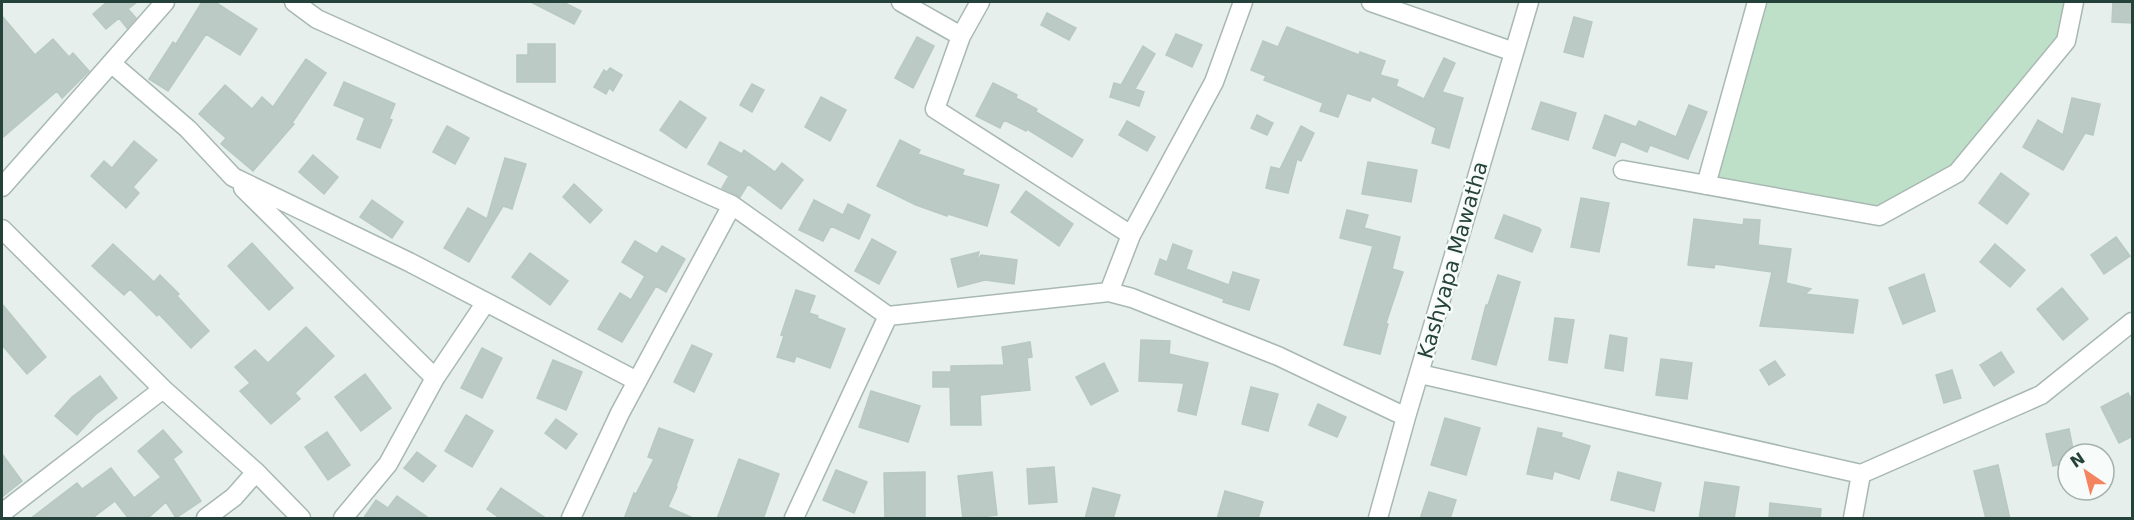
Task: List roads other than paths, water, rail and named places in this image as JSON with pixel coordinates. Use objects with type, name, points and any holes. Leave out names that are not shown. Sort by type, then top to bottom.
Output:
[{"type":"street","points":[[2,187],[165,2]]},
{"type":"street","points":[[294,2],[317,19],[732,205],[888,316],[1109,292],[1132,298],[1278,356],[1406,417]]},
{"type":"street","points":[[901,2],[962,36]]},
{"type":"street","points":[[980,2],[962,36],[935,109],[1131,235]]},
{"type":"street","points":[[1109,292],[1131,235],[1214,82],[1244,2]]},
{"type":"street","points":[[1371,2],[1514,52]]},
{"type":"street","name":"Kashyapa Mawatha","points":[[1378,519],[1529,2]]},
{"type":"street","points":[[1706,185],[1757,2]]},
{"type":"street","points":[[1623,170],[1879,216],[1957,173],[2066,41],[2074,2]]},
{"type":"street","points":[[111,63],[188,129],[233,177],[435,378]]},
{"type":"street","points":[[233,177],[409,262],[637,381]]},
{"type":"street","points":[[571,519],[620,413],[732,205]]},
{"type":"street","points":[[2,229],[163,389],[256,472],[301,519]]},
{"type":"street","points":[[343,519],[388,465],[435,378],[486,302]]},
{"type":"street","points":[[794,519],[888,316]]},
{"type":"street","points":[[1420,374],[1861,474],[2041,395],[2133,322]]},
{"type":"street","points":[[2,513],[163,389]]},
{"type":"street","points":[[206,519],[234,497],[256,472]]},
{"type":"street","points":[[1853,519],[1861,474]]}]
